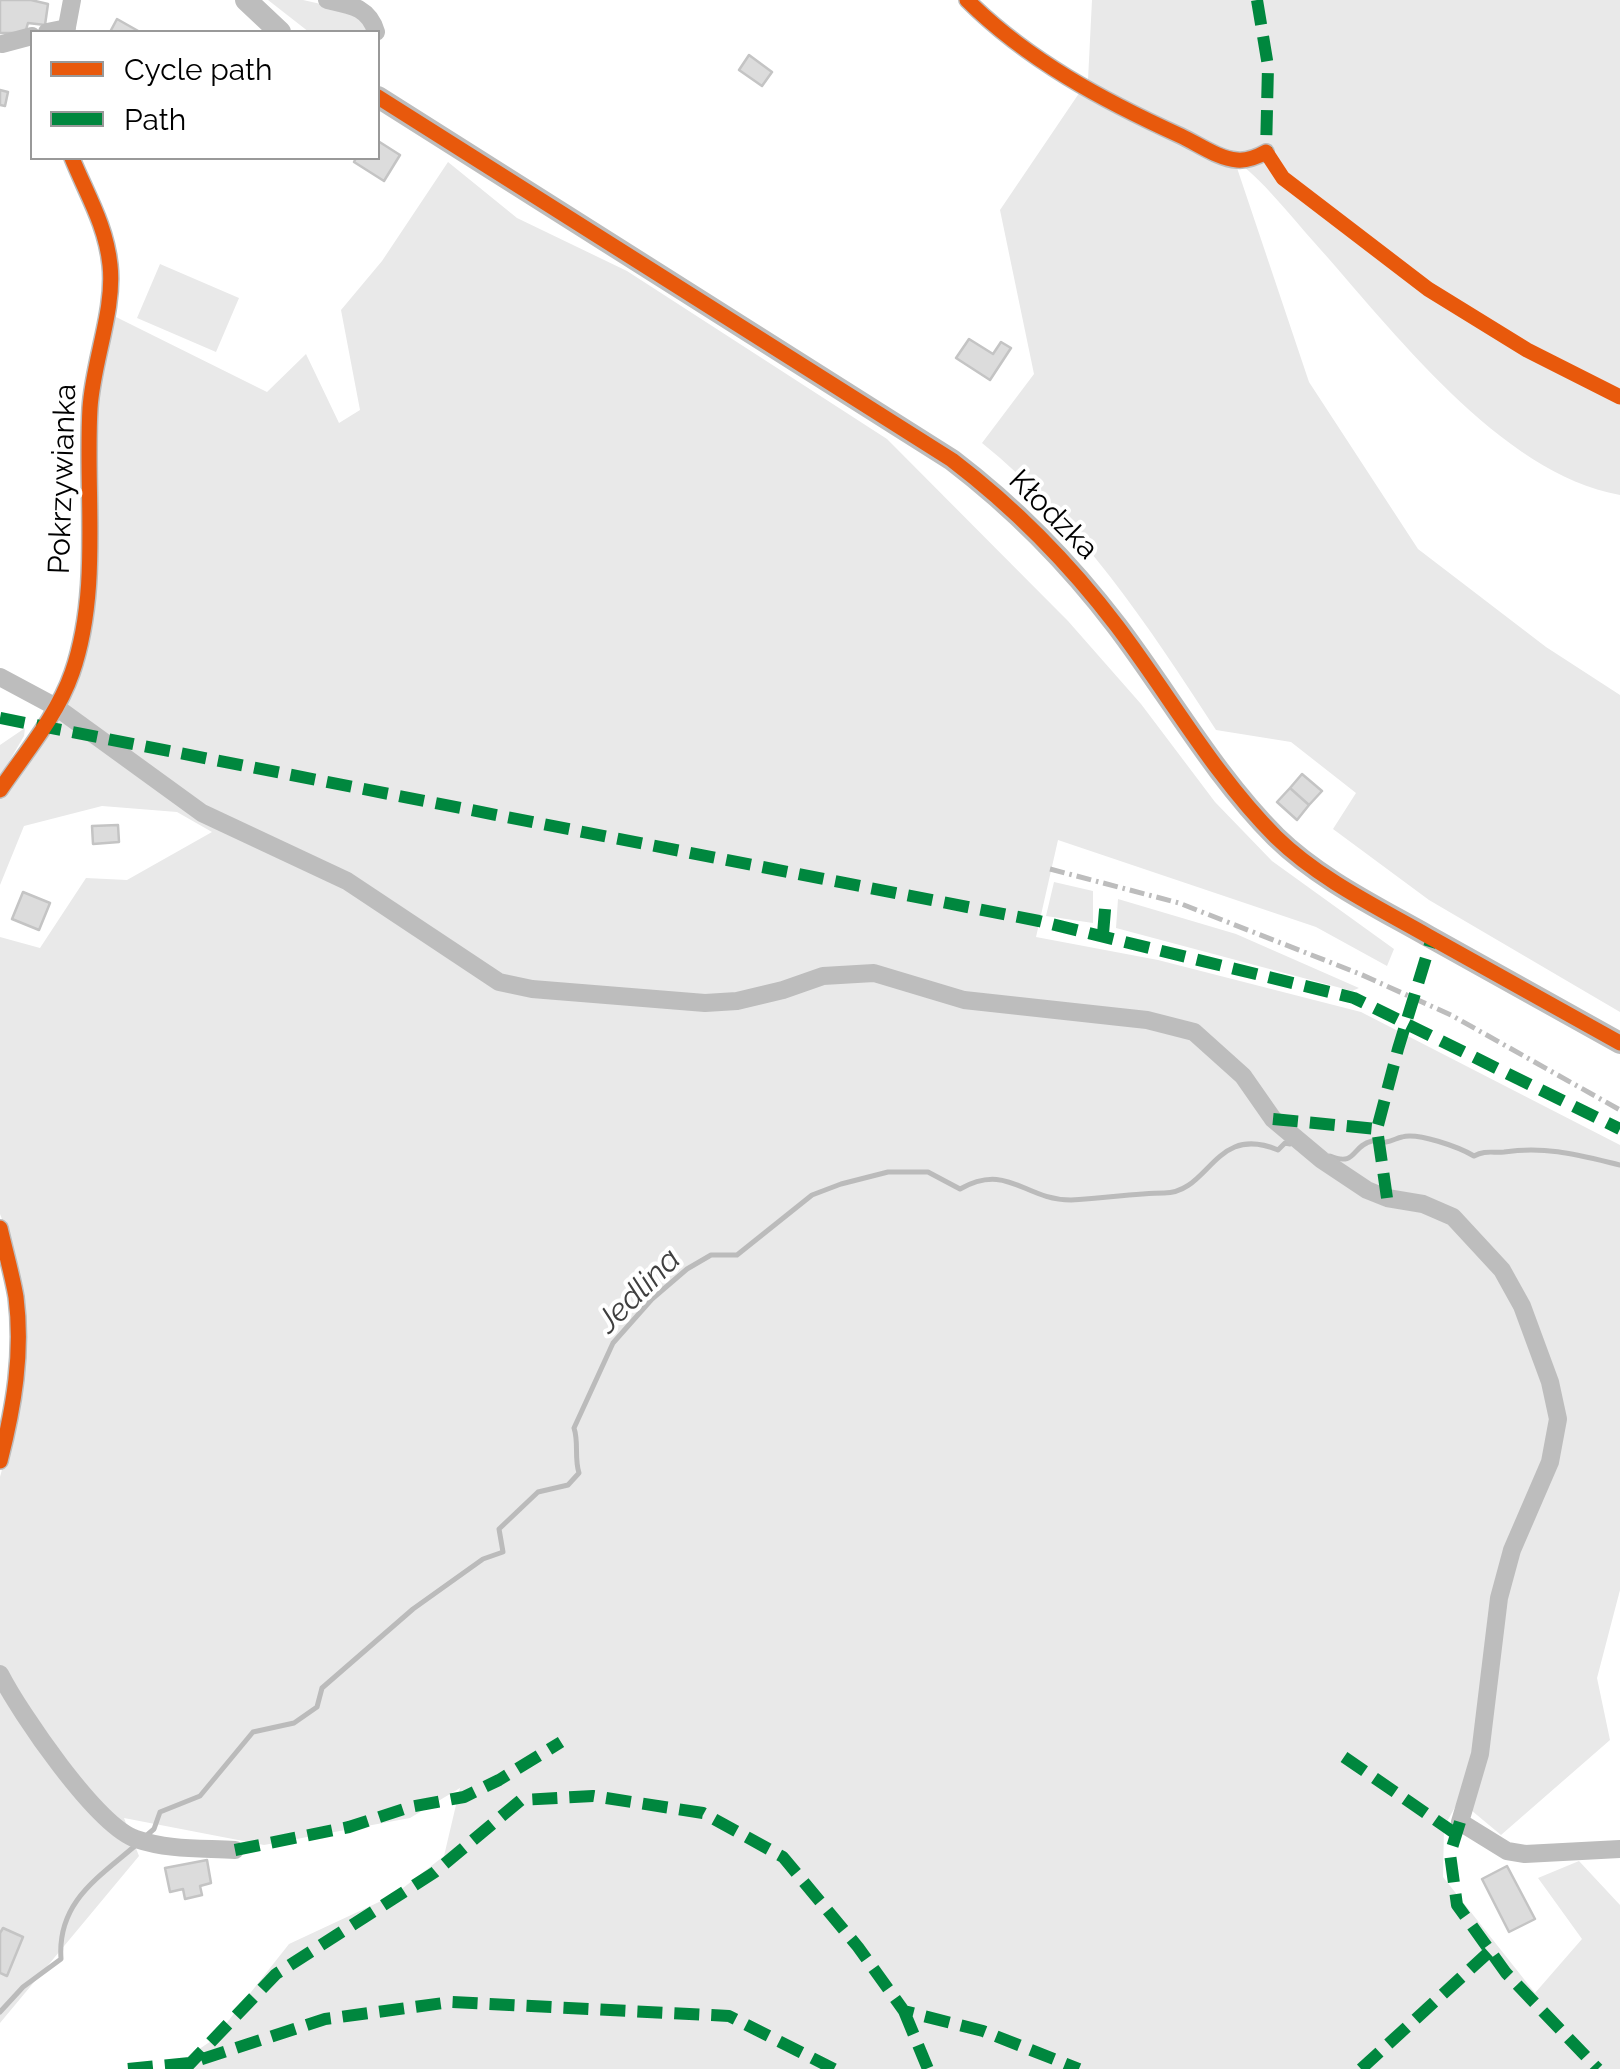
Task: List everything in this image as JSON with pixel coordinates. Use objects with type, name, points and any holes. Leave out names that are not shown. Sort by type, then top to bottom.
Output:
[{"type":"main road","points":[[246,0],[278,30]]},
{"type":"main road","name":"Kłodzka","points":[[380,98],[952,460],[996,494],[1079,579],[1244,803],[1280,841],[1367,902],[1620,1043]]},
{"type":"street","points":[[67,30],[72,0]]},
{"type":"street","points":[[327,0],[356,6],[372,18],[375,30]]},
{"type":"street","points":[[967,0],[1010,41],[1158,126],[1233,160],[1248,160],[1266,152]]},
{"type":"street","points":[[2,44],[30,37]]},
{"type":"street","name":"Pokrzywianka","points":[[0,790],[56,708],[72,674],[82,630],[88,570],[90,407],[97,352],[108,314],[111,266],[102,223],[73,160]]},
{"type":"street","points":[[0,677],[56,708],[202,813],[347,881],[499,982],[532,989],[706,1003],[737,1001],[823,976],[874,973],[964,1000],[1147,1020],[1194,1032],[1243,1076],[1273,1119],[1322,1160],[1367,1190],[1423,1204],[1452,1218],[1502,1270],[1522,1306],[1550,1382],[1558,1419],[1550,1462],[1512,1550],[1499,1598],[1480,1754],[1460,1822],[1507,1851],[1525,1854],[1620,1849]]},
{"type":"street","points":[[0,1228],[16,1297],[19,1359],[12,1416],[0,1461]]},
{"type":"street","points":[[0,1674],[63,1768],[101,1813],[132,1838],[167,1847],[235,1850]]},
{"type":"shaded area","points":[[268,0],[303,0],[352,11],[368,30],[306,30]]},
{"type":"shaded area","points":[[1092,0],[1620,0],[1620,495],[1575,481],[1532,458],[1491,428],[1413,354],[1275,197],[1234,159],[1309,382],[1418,549],[1546,647],[1620,695],[1620,1012],[1429,900],[1333,829],[1356,793],[1291,742],[1216,730],[1138,614],[1081,541],[1050,506],[982,443],[1034,374],[1000,210],[1088,80]]},
{"type":"shaded area","points":[[448,162],[517,218],[627,271],[887,439],[1068,621],[1141,704],[1215,802],[1272,861],[1394,949],[1387,966],[1316,927],[1058,840],[1036,937],[1158,960],[1361,1012],[1620,1145],[1620,1590],[1597,1678],[1610,1740],[1501,1835],[1459,1800],[1444,1827],[1443,1877],[1535,1993],[1582,1939],[1538,1878],[1579,1861],[1620,1905],[1620,2069],[170,2069],[214,2039],[289,1944],[394,1895],[444,1856],[460,1788],[410,1818],[264,1845],[124,1818],[139,1856],[0,2023],[0,1477],[16,1416],[0,1214],[0,937],[40,948],[86,878],[127,880],[212,832],[177,812],[102,806],[24,826],[0,885],[0,798],[76,675],[94,407],[114,316],[267,392],[306,354],[339,423],[360,410],[341,310],[382,261]]},
{"type":"shaded area","points":[[160,264],[239,298],[216,352],[137,318]]},
{"type":"shaded area","points":[[25,728],[24,736],[0,777],[0,745]]},
{"type":"shaded area","points":[[1054,882],[1093,891],[1093,923],[1046,916]]},
{"type":"shaded area","points":[[1118,899],[1236,934],[1359,988],[1352,991],[1116,928]]},
{"type":"building","points":[[0,0],[48,4],[45,25],[28,23],[25,33],[0,33]]},
{"type":"building","points":[[117,19],[136,30],[111,30]]},
{"type":"building","points":[[749,55],[772,72],[762,86],[739,70]]},
{"type":"building","points":[[0,90],[8,92],[5,106],[0,105]]},
{"type":"building","points":[[380,142],[400,155],[384,181],[354,162],[380,160]]},
{"type":"building","points":[[969,339],[993,354],[1001,342],[1011,348],[990,380],[956,358]]},
{"type":"building","points":[[1302,774],[1322,791],[1309,805],[1290,788]]},
{"type":"building","points":[[1290,788],[1309,805],[1297,820],[1277,802]]},
{"type":"building","points":[[118,825],[119,842],[93,844],[92,826]]},
{"type":"building","points":[[23,892],[50,903],[39,930],[12,919]]},
{"type":"building","points":[[207,1860],[211,1883],[200,1886],[202,1895],[185,1899],[183,1889],[170,1892],[165,1868]]},
{"type":"building","points":[[1507,1866],[1535,1919],[1509,1932],[1482,1879]]},
{"type":"building","points":[[3,1928],[23,1937],[7,1976],[0,1973]]},
{"type":"waterway","name":"Jedlina","points":[[1386,1142],[1409,1136],[1449,1145],[1474,1156],[1485,1152],[1549,1151],[1620,1165]]},
{"type":"waterway","name":"Jedlina","points":[[1330,1156],[1345,1159],[1372,1141]]},
{"type":"waterway","name":"Jedlina","points":[[147,1835],[154,1829],[160,1812],[200,1796],[253,1732],[294,1723],[317,1707],[322,1688],[413,1609],[483,1559],[503,1552],[499,1529],[538,1492],[568,1485],[579,1473],[574,1428],[613,1343],[652,1299],[687,1269],[711,1255],[737,1255],[812,1195],[888,1172],[928,1172],[960,1189],[991,1179],[1071,1200],[1179,1190],[1240,1145],[1257,1144],[1278,1150],[1285,1143],[1290,1144]]},
{"type":"waterway","name":"Jedlina","points":[[0,2012],[23,1987],[61,1959],[62,1939],[73,1907],[95,1881],[136,1845]]},
{"type":"railway","points":[[1050,869],[1179,903],[1360,974],[1451,1015],[1620,1110]]},
{"type":"marked path","points":[[1257,0],[1268,66],[1266,152],[1271,160]]},
{"type":"marked path","points":[[0,718],[1039,921],[1354,998],[1620,1129]]},
{"type":"marked path","points":[[1103,934],[1106,898]]},
{"type":"marked path","points":[[1387,1198],[1377,1129],[1432,938]]},
{"type":"marked path","points":[[1273,1119],[1377,1129]]},
{"type":"marked path","points":[[235,1850],[349,1827],[410,1807],[464,1797],[561,1742]]},
{"type":"marked path","points":[[1344,1757],[1456,1834]]},
{"type":"marked path","points":[[185,2069],[276,1974],[435,1872],[521,1800],[593,1796],[703,1813],[783,1857],[858,1947],[904,2011],[983,2031],[1079,2069]]},
{"type":"marked path","points":[[1460,1822],[1450,1854],[1457,1905],[1506,1973],[1598,2069]]},
{"type":"marked path","points":[[1361,2069],[1490,1951]]},
{"type":"marked path","points":[[128,2069],[190,2063],[325,2019],[451,2002],[729,2016],[834,2069]]},
{"type":"marked path","points":[[904,2011],[928,2069]]},
{"type":"cycle path","points":[[967,0],[1041,60],[1124,108],[1223,157],[1245,160],[1266,152],[1283,178],[1428,289],[1527,350],[1620,397]]},
{"type":"cycle path","points":[[380,98],[952,460],[1019,517],[1080,580],[1232,788],[1293,852],[1369,903],[1620,1043]]},
{"type":"cycle path","points":[[0,790],[66,689],[86,609],[90,408],[111,282],[104,236],[73,160]]},
{"type":"cycle path","points":[[0,1228],[16,1297],[18,1339],[13,1400],[0,1461]]}]
